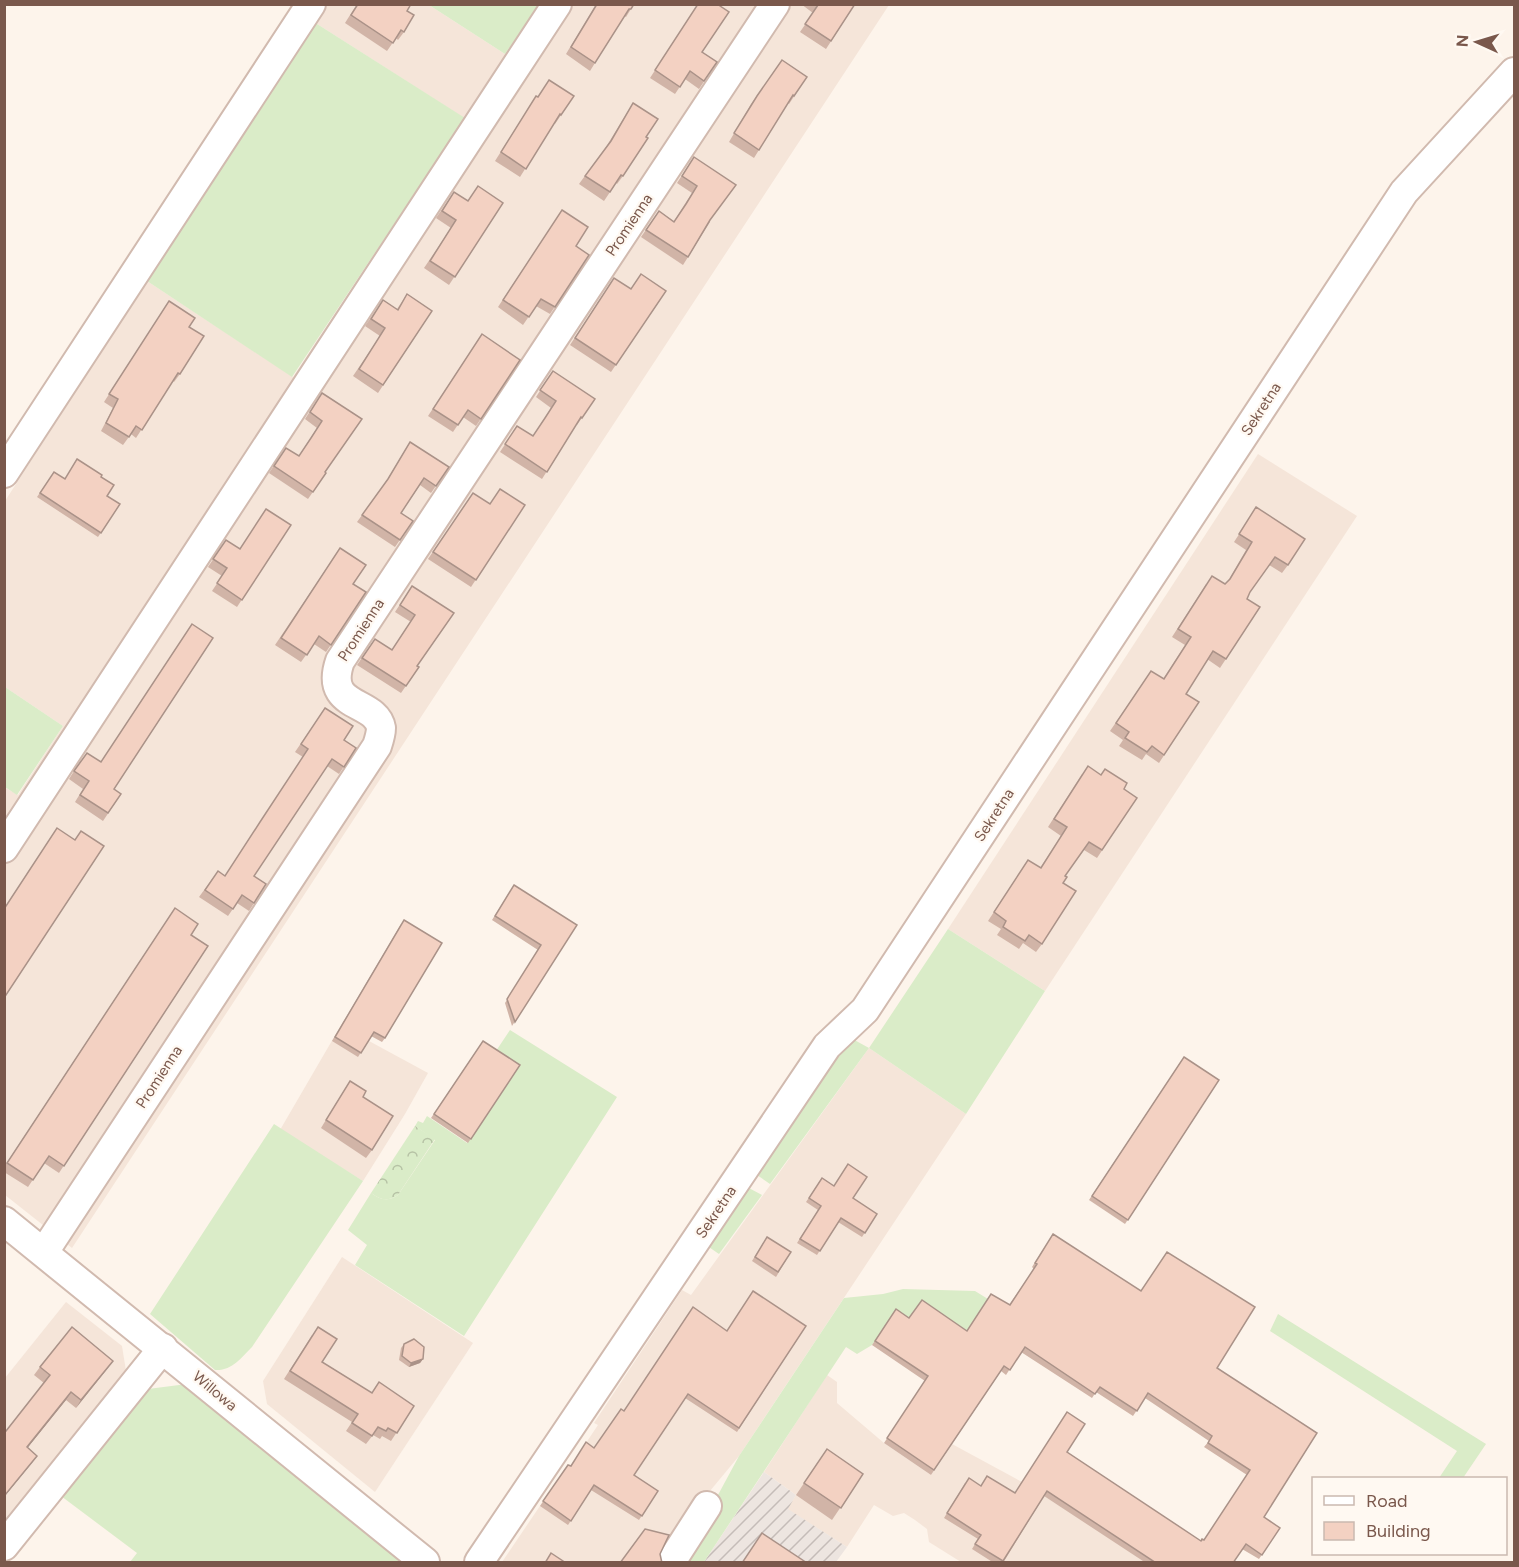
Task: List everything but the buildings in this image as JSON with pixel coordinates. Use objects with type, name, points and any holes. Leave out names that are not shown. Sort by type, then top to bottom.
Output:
[{"type":"street","points":[[4,473],[311,4]]},
{"type":"street","points":[[4,848],[557,4]]},
{"type":"street","name":"Promienna","points":[[44,1252],[377,746],[381,730],[380,723],[372,714],[346,698],[340,691],[336,680],[340,661],[775,4]]},
{"type":"street","name":"Sekretna","points":[[479,1563],[827,1046],[865,1010],[1404,192],[1515,72]]},
{"type":"street","name":"Willowa","points":[[4,1221],[425,1563]]},
{"type":"street","points":[[4,1546],[163,1348]]},
{"type":"street","points":[[671,1563],[707,1506]]},
{"type":"shaded area","points":[[326,5],[429,5],[505,54],[539,5],[889,5],[72,1248],[5,1195],[4,787],[18,795],[63,726],[5,687],[5,501],[147,281],[293,377],[464,118],[314,22]]},
{"type":"shaded area","points":[[1258,454],[1357,516],[1045,991],[948,929]]},
{"type":"shaded area","points":[[344,1020],[371,1036],[369,1041],[428,1073],[363,1181],[280,1130]]},
{"type":"shaded area","points":[[869,1048],[966,1114],[739,1456],[700,1503],[662,1562],[502,1562],[598,1425],[594,1423],[682,1290],[691,1295]]},
{"type":"shaded area","points":[[342,1257],[473,1343],[375,1492],[267,1404],[263,1381]]},
{"type":"shaded area","points":[[66,1302],[122,1346],[126,1371],[5,1523],[5,1378]]},
{"type":"shaded area","points":[[827,1375],[837,1382],[837,1403],[884,1443],[931,1475],[952,1444],[1022,1482],[1148,1562],[961,1562],[929,1542],[927,1529],[915,1520],[904,1513],[893,1516],[874,1505],[847,1547],[787,1509],[796,1495],[764,1472]]},
{"type":"shaded area","points":[[764,1472],[796,1495],[788,1509],[847,1547],[836,1562],[704,1562]]},
{"type":"green space","points":[[429,5],[539,5],[505,54]]},
{"type":"green space","points":[[314,22],[465,118],[292,377],[147,281]]},
{"type":"green space","points":[[5,687],[63,726],[17,795],[5,787]]},
{"type":"green space","points":[[948,929],[1045,991],[966,1114],[869,1048]]},
{"type":"green space","points":[[510,1030],[617,1097],[464,1336],[355,1265],[367,1245],[348,1230],[371,1193],[385,1199],[398,1195],[435,1140],[415,1126],[418,1121],[423,1123],[427,1116],[467,1143],[494,1054]]},
{"type":"green space","points":[[849,1037],[869,1048],[770,1184],[757,1175]]},
{"type":"green space","points":[[274,1124],[363,1181],[252,1347],[231,1366],[215,1370],[150,1314]]},
{"type":"green space","points":[[415,1126],[435,1139],[398,1195],[381,1199],[371,1193]]},
{"type":"green space","points":[[747,1187],[762,1195],[719,1254],[703,1243]]},
{"type":"green space","points":[[903,1289],[975,1291],[988,1299],[964,1335],[906,1323],[893,1314],[872,1345],[857,1354],[846,1347],[704,1562],[678,1562],[698,1532],[739,1456],[844,1298],[883,1294]]},
{"type":"green space","points":[[1278,1314],[1486,1444],[1464,1477],[1440,1477],[1457,1451],[1270,1331]]},
{"type":"green space","points":[[187,1384],[403,1562],[130,1562],[137,1553],[61,1496],[148,1389]]}]
